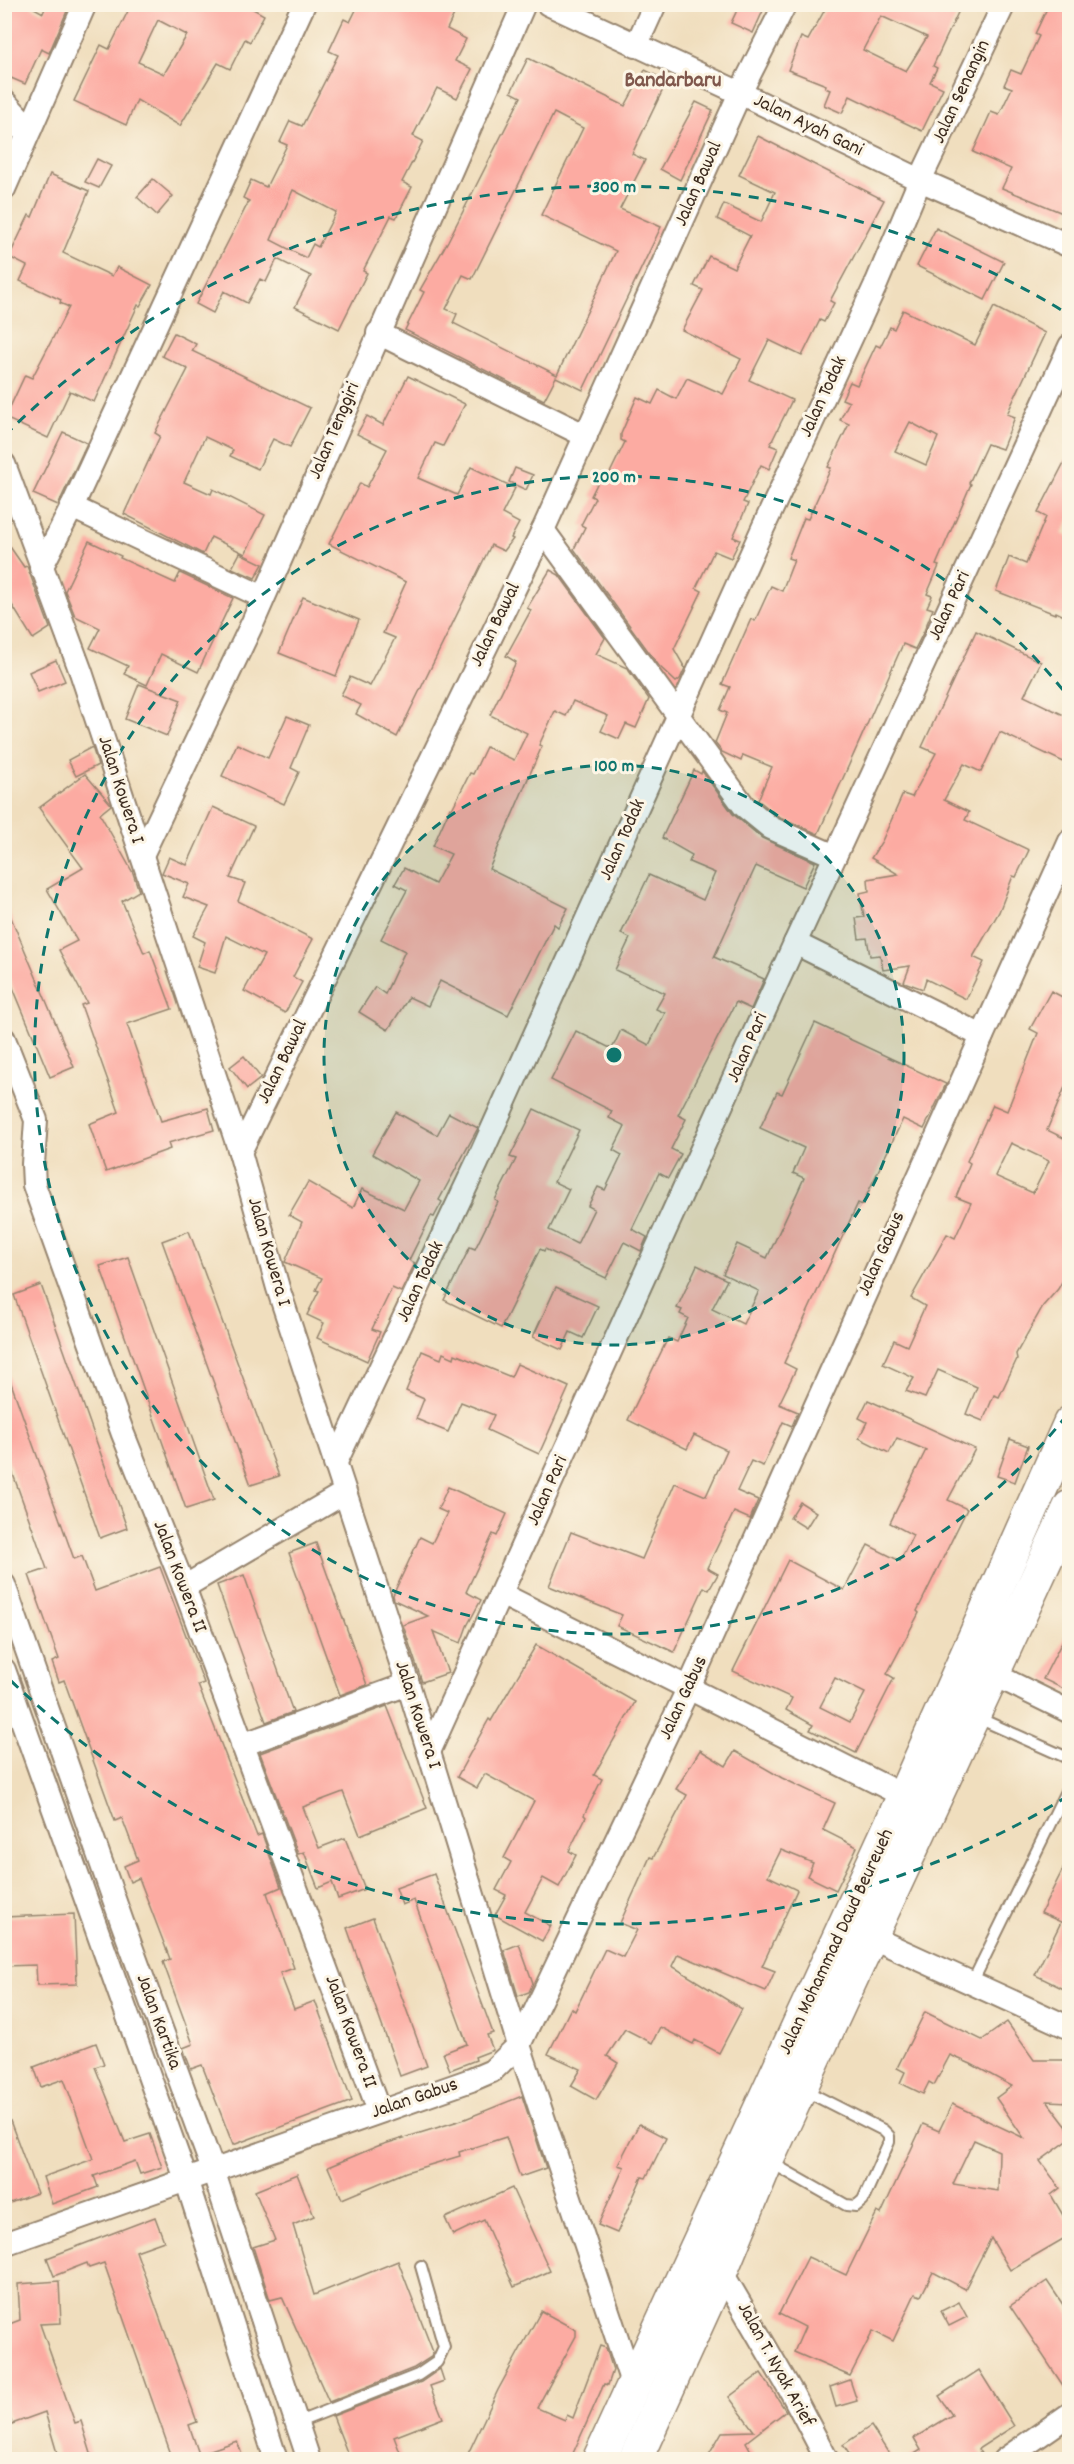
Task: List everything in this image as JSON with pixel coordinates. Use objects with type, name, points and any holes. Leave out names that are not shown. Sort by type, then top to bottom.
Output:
[{"type":"highway","name":"Jalan Mohammad Daud Beureueh","points":[[600,2460],[904,1797],[1070,1423]]},
{"type":"highway","name":"Jalan Mohammad Daud Beureueh","points":[[635,2460],[721,2271],[767,2160],[1070,1507]]},
{"type":"street","points":[[4,189],[85,4]]},
{"type":"street","points":[[41,568],[72,507],[304,4]]},
{"type":"street","name":"Jalan Tenggiri","points":[[142,855],[263,597],[524,4]]},
{"type":"street","name":"Jalan Ayah Gani","points":[[548,4],[921,180],[1070,246]]},
{"type":"street","points":[[636,46],[654,4]]},
{"type":"street","name":"Jalan Bawal","points":[[240,1152],[543,530],[740,93],[785,4]]},
{"type":"street","name":"Jalan Senangin","points":[[921,180],[1004,4]]},
{"type":"street","points":[[4,101],[29,133]]},
{"type":"street","name":"Jalan Todak","points":[[335,1464],[472,1174],[763,528],[877,282],[921,180]]},
{"type":"street","points":[[378,333],[586,436]]},
{"type":"street","name":"Jalan Pari","points":[[429,1752],[835,856],[1070,346]]},
{"type":"street","name":"Jalan Kowera I","points":[[4,464],[81,672],[240,1152],[278,1288],[408,1684],[519,2045],[633,2386]]},
{"type":"street","points":[[72,507],[263,597]]},
{"type":"street","points":[[543,530],[750,812],[771,828],[835,856]]},
{"type":"street","name":"Jalan Gabus","points":[[4,2244],[492,2071],[519,2045],[689,1687],[1070,841]]},
{"type":"street","points":[[795,944],[982,1036]]},
{"type":"street","name":"Jalan Kowera II","points":[[4,1039],[36,1120],[34,1185],[123,1434],[184,1587],[379,2111]]},
{"type":"street","points":[[184,1587],[344,1493]]},
{"type":"street","name":"Jalan Kartika","points":[[4,1585],[12,1631],[213,2170],[309,2460]]},
{"type":"street","points":[[501,1594],[904,1797]]},
{"type":"street","name":"Jalan Kartika","points":[[4,1670],[186,2180],[276,2460]]},
{"type":"street","points":[[993,1674],[1070,1712]]},
{"type":"street","points":[[242,1745],[408,1684]]},
{"type":"street","points":[[96,1929],[122,1922]]},
{"type":"street","points":[[871,1937],[1070,2028]]},
{"type":"street","name":"Jalan T. Nyak Arief","points":[[721,2271],[792,2393],[827,2460]]},
{"type":"street","points":[[1004,2460],[1070,2414]]},
{"type":"lane","points":[[4,129],[29,133]]},
{"type":"lane","points":[[973,1716],[1070,1759]]},
{"type":"lane","points":[[972,1983],[1070,1783]]},
{"type":"lane","points":[[767,2160],[846,2205],[856,2206],[863,2200],[889,2142],[889,2136],[883,2130],[801,2089]]},
{"type":"lane","points":[[296,2423],[418,2375],[437,2362],[444,2347],[421,2266]]},
{"type":"building","points":[[4,4],[27,4],[43,13],[47,4],[70,4],[49,53],[41,49],[25,84],[4,75]]},
{"type":"building","points":[[126,4],[244,4],[264,15],[250,42],[245,39],[230,69],[218,63],[180,126],[137,100],[126,125],[74,101],[101,45],[109,49],[130,7]],"holes":[[[158,20],[187,35],[164,74],[138,62]]]},
{"type":"building","points":[[359,4],[459,4],[447,29],[466,39],[455,61],[472,69],[457,98],[437,88],[413,136],[423,141],[402,182],[412,187],[396,218],[391,216],[363,271],[367,273],[339,329],[295,307],[311,276],[277,259],[266,282],[260,279],[247,303],[224,291],[213,313],[196,304],[249,201],[243,198],[251,180],[266,187],[287,145],[280,142],[290,121],[302,126],[338,55],[329,51],[344,19],[350,22]],"holes":[[[293,190],[336,212],[318,247],[313,244],[306,258],[271,240]]]},
{"type":"building","points":[[740,4],[766,4],[753,33],[731,23]]},
{"type":"building","points":[[828,4],[962,4],[933,66],[937,68],[930,82],[943,88],[922,131],[850,96],[842,113],[824,105],[830,90],[825,88],[826,85],[788,70],[801,37],[808,40]],"holes":[[[881,16],[927,37],[906,71],[863,50]]]},
{"type":"building","points":[[1049,4],[1057,4],[1070,10],[1070,204],[1065,214],[1002,188],[1011,169],[973,152],[991,112],[999,115],[1012,88],[1004,85],[1011,70],[1021,74],[1039,36],[1035,34]]},
{"type":"building","points":[[528,58],[625,106],[645,70],[667,81],[632,154],[645,160],[620,209],[661,227],[583,390],[556,377],[544,400],[405,330],[424,292],[420,290],[448,241],[521,97],[511,92]],"holes":[[[554,113],[583,128],[541,215],[616,251],[557,375],[453,323],[457,314],[446,309],[463,275],[472,279]]]},
{"type":"building","points":[[696,102],[713,110],[680,180],[660,169]]},
{"type":"building","points":[[758,136],[884,200],[830,301],[834,303],[824,322],[820,320],[802,356],[769,340],[749,380],[792,400],[770,445],[778,448],[769,469],[761,465],[743,502],[748,504],[733,537],[740,540],[731,558],[714,551],[696,588],[702,591],[674,649],[685,668],[676,682],[659,666],[574,549],[585,527],[581,525],[595,498],[591,496],[601,476],[607,479],[625,442],[621,440],[621,434],[637,397],[652,404],[659,390],[676,399],[687,378],[723,394],[741,359],[682,330],[703,290],[694,286],[709,256],[734,268],[750,236],[717,219],[724,204],[761,222],[775,192],[739,175]]},
{"type":"building","points":[[97,159],[111,166],[99,188],[85,182]]},
{"type":"building","points":[[50,174],[89,191],[63,253],[112,276],[117,267],[152,285],[140,306],[138,305],[94,402],[70,391],[48,438],[5,418],[25,375],[32,378],[69,307],[60,303],[61,300],[20,281],[27,266],[9,257],[29,215],[32,217]]},
{"type":"building","points":[[153,179],[173,196],[157,215],[137,197]]},
{"type":"building","points":[[936,228],[1004,262],[985,300],[917,266]]},
{"type":"building","points":[[994,307],[1045,333],[1007,414],[1015,417],[1002,449],[987,444],[969,483],[971,484],[936,565],[939,566],[927,594],[932,596],[927,607],[933,609],[924,631],[915,649],[903,644],[818,834],[778,816],[758,800],[772,767],[743,755],[741,761],[722,752],[715,743],[727,713],[720,710],[730,687],[722,684],[751,619],[755,621],[771,586],[782,591],[794,560],[788,558],[804,518],[808,519],[831,468],[828,467],[849,424],[840,420],[849,402],[842,399],[850,382],[857,385],[876,345],[880,347],[890,327],[894,329],[903,310],[975,345]],"holes":[[[910,422],[938,437],[926,465],[895,451]]]},
{"type":"building","points":[[174,333],[196,344],[192,351],[310,408],[290,447],[273,439],[258,469],[230,456],[233,450],[205,437],[184,482],[211,494],[213,489],[265,515],[245,554],[211,537],[203,554],[124,514],[160,436],[155,433],[188,369],[162,356]]},
{"type":"building","points":[[408,376],[465,404],[443,446],[435,443],[418,478],[457,495],[471,467],[515,488],[502,514],[519,523],[511,538],[513,539],[504,551],[491,545],[397,737],[356,714],[361,705],[341,695],[350,677],[370,686],[395,638],[383,633],[406,582],[329,544],[360,483],[367,487],[387,449],[357,434],[367,416],[383,425]]},
{"type":"building","points":[[63,432],[87,443],[58,505],[33,494]]},
{"type":"building","points":[[1070,451],[1070,519],[1062,534],[1070,537],[1070,619],[996,591],[1009,557],[1026,564],[1046,517],[1038,513]]},
{"type":"building","points":[[515,468],[533,475],[526,490],[509,482]]},
{"type":"building","points":[[4,538],[24,567],[27,566],[50,628],[33,639],[9,600],[4,602]]},
{"type":"building","points":[[89,541],[175,583],[180,573],[233,598],[198,672],[161,654],[147,685],[124,674],[128,666],[90,648],[100,628],[75,616],[65,591]]},
{"type":"building","points":[[240,553],[263,564],[255,578],[232,568]]},
{"type":"building","points":[[550,570],[559,575],[605,638],[596,654],[627,668],[649,699],[636,728],[626,724],[619,739],[601,731],[608,716],[573,701],[566,716],[555,711],[539,745],[542,746],[489,869],[568,908],[558,927],[554,924],[508,1015],[440,981],[428,1006],[409,997],[388,1030],[359,1012],[375,987],[385,994],[405,951],[381,939],[407,890],[395,884],[404,868],[435,884],[451,854],[433,846],[450,808],[452,809],[470,773],[473,774],[486,747],[514,760],[527,733],[490,715],[516,662],[506,656],[531,610],[527,608]]},
{"type":"building","points":[[303,597],[359,620],[336,676],[279,653]]},
{"type":"building","points":[[976,631],[1041,662],[1024,696],[1070,718],[1070,765],[1000,732],[981,772],[964,764],[944,800],[969,812],[965,820],[1029,850],[1016,877],[1013,876],[999,912],[973,957],[984,962],[966,999],[926,979],[923,989],[904,982],[910,966],[883,970],[880,955],[870,956],[867,938],[859,939],[856,918],[864,917],[860,893],[869,891],[868,879],[898,874],[871,858],[882,841],[903,794],[912,797],[936,753],[922,747]]},
{"type":"building","points":[[56,660],[65,681],[38,692],[29,672]]},
{"type":"building","points":[[139,684],[181,700],[167,736],[125,719]]},
{"type":"building","points":[[287,716],[309,725],[291,768],[299,772],[284,804],[222,776],[237,744],[268,758]]},
{"type":"building","points":[[92,747],[98,765],[76,776],[68,760]]},
{"type":"building","points":[[694,770],[701,774],[702,771],[733,814],[762,838],[815,862],[803,887],[756,866],[714,957],[764,979],[751,1009],[736,1002],[678,1115],[686,1119],[671,1149],[681,1154],[668,1178],[659,1173],[632,1229],[647,1237],[641,1251],[624,1242],[606,1278],[545,1249],[544,1251],[540,1249],[501,1328],[444,1300],[470,1247],[475,1249],[498,1202],[495,1200],[516,1159],[510,1157],[534,1109],[579,1130],[554,1182],[569,1189],[549,1230],[577,1244],[594,1209],[588,1206],[598,1187],[605,1190],[622,1155],[613,1150],[625,1126],[609,1118],[612,1111],[551,1080],[576,1031],[612,1049],[621,1030],[649,1045],[665,1013],[656,1009],[665,993],[615,970],[630,938],[621,934],[649,875],[703,900],[715,873],[689,862],[692,855],[662,838]]},
{"type":"building","points":[[85,774],[111,805],[100,814],[133,873],[139,891],[122,901],[144,953],[150,950],[172,1009],[127,1024],[161,1121],[208,1108],[214,1130],[168,1143],[170,1149],[106,1172],[89,1124],[119,1112],[81,1005],[87,1003],[59,950],[77,941],[47,889],[83,868],[39,808]]},
{"type":"building","points":[[213,807],[254,826],[230,878],[245,883],[238,901],[313,939],[293,977],[302,982],[285,1013],[244,991],[264,955],[226,936],[215,973],[197,967],[205,942],[193,936],[209,907],[183,897],[189,884],[162,873],[169,857],[187,865]]},
{"type":"building","points":[[4,901],[74,1067],[50,1077],[4,966]]},
{"type":"building","points":[[1051,991],[1070,1001],[1070,1075],[1047,1130],[1070,1141],[1070,1267],[1058,1289],[1043,1306],[1016,1354],[1017,1359],[999,1397],[994,1395],[983,1421],[966,1414],[977,1387],[938,1370],[925,1398],[906,1391],[914,1378],[883,1364],[894,1340],[907,1346],[925,1306],[911,1298],[947,1234],[955,1238],[971,1203],[956,1197],[970,1163],[967,1161],[993,1105],[1007,1111],[1038,1033],[1030,1029]],"holes":[[[1011,1143],[1049,1161],[1033,1193],[995,1176]]]},
{"type":"building","points":[[815,1023],[946,1084],[924,1129],[903,1119],[862,1205],[858,1203],[784,1363],[796,1369],[779,1404],[798,1412],[792,1426],[783,1422],[763,1466],[751,1461],[737,1491],[758,1500],[750,1519],[734,1512],[707,1568],[718,1574],[709,1590],[704,1587],[674,1652],[617,1626],[622,1615],[549,1586],[571,1532],[642,1559],[675,1483],[706,1496],[727,1450],[694,1435],[687,1449],[628,1420],[668,1338],[677,1342],[688,1318],[680,1314],[682,1310],[677,1308],[697,1265],[727,1280],[712,1309],[743,1324],[759,1291],[723,1274],[737,1244],[767,1258],[804,1178],[793,1173],[804,1148],[760,1128],[777,1092],[782,1094]]},
{"type":"building","points":[[244,1056],[261,1078],[247,1089],[230,1067]]},
{"type":"building","points":[[396,1112],[437,1135],[449,1113],[478,1128],[439,1200],[442,1202],[434,1217],[431,1216],[409,1260],[415,1263],[401,1292],[392,1288],[372,1329],[380,1332],[367,1361],[317,1338],[324,1323],[307,1315],[319,1291],[316,1290],[322,1278],[285,1262],[302,1222],[289,1215],[308,1182],[353,1208],[362,1189],[404,1209],[419,1181],[372,1154]]},
{"type":"building","points":[[189,1231],[279,1476],[251,1485],[162,1241]]},
{"type":"building","points":[[128,1257],[214,1500],[186,1509],[100,1266]]},
{"type":"building","points":[[41,1285],[127,1528],[100,1538],[14,1295]]},
{"type":"building","points":[[556,1287],[598,1306],[583,1338],[570,1332],[562,1350],[533,1337]]},
{"type":"building","points":[[422,1351],[441,1359],[443,1353],[454,1358],[455,1354],[511,1377],[517,1364],[569,1387],[539,1454],[487,1430],[494,1415],[461,1402],[448,1432],[416,1419],[424,1399],[406,1391]]},
{"type":"building","points":[[4,1372],[7,1372],[74,1559],[82,1556],[95,1591],[160,1567],[204,1683],[198,1685],[257,1836],[262,1834],[281,1887],[267,1893],[294,1968],[280,1973],[294,2009],[315,2001],[352,2101],[233,2145],[202,2065],[191,2069],[183,2048],[193,2044],[163,1962],[170,1959],[139,1878],[130,1882],[124,1866],[138,1860],[122,1818],[115,1821],[64,1680],[59,1682],[52,1662],[59,1659],[29,1575],[47,1569],[4,1449]]},
{"type":"building","points":[[868,1400],[975,1449],[948,1500],[967,1509],[917,1611],[919,1613],[887,1674],[894,1678],[856,1753],[810,1730],[813,1725],[786,1710],[792,1698],[733,1671],[788,1560],[844,1590],[868,1545],[900,1561],[913,1535],[890,1523],[926,1450],[897,1438],[889,1453],[859,1438],[867,1422],[859,1418]],"holes":[[[835,1678],[865,1693],[850,1722],[820,1707]]]},
{"type":"building","points":[[1010,1439],[1028,1446],[1015,1482],[997,1476]]},
{"type":"building","points":[[448,1487],[507,1514],[497,1536],[493,1534],[466,1592],[481,1600],[461,1643],[433,1631],[448,1673],[422,1682],[403,1625],[428,1616],[394,1600],[393,1595],[420,1537],[432,1543],[447,1513],[438,1509]]},
{"type":"building","points":[[800,1502],[816,1512],[806,1528],[790,1518]]},
{"type":"building","points":[[316,1543],[367,1685],[340,1695],[289,1553]]},
{"type":"building","points":[[244,1575],[293,1712],[266,1722],[217,1585]]},
{"type":"building","points":[[1070,1626],[1070,1692],[1043,1679]]},
{"type":"building","points":[[536,1645],[635,1702],[594,1775],[602,1779],[569,1851],[576,1855],[559,1887],[543,1878],[525,1912],[551,1926],[542,1941],[495,1915],[506,1895],[496,1890],[511,1862],[504,1858],[534,1801],[485,1774],[477,1788],[457,1777],[489,1719],[491,1721]]},
{"type":"building","points":[[387,1706],[427,1808],[360,1835],[343,1792],[303,1807],[319,1848],[345,1838],[365,1889],[338,1899],[332,1882],[318,1888],[304,1852],[298,1854],[260,1753]]},
{"type":"building","points":[[700,1750],[726,1766],[735,1751],[782,1778],[835,1803],[823,1830],[857,1847],[836,1890],[807,1876],[813,1863],[781,1850],[768,1876],[797,1890],[762,1966],[775,1971],[766,1991],[678,1954],[672,1966],[742,2009],[719,2053],[695,2040],[693,2044],[660,2027],[652,2043],[625,2029],[607,2056],[618,2063],[596,2100],[571,2086],[581,2069],[548,2054],[571,2008],[575,2011],[605,1949],[623,1957],[637,1930],[620,1923],[650,1857],[653,1858],[687,1795],[676,1789]]},
{"type":"building","points":[[1070,1855],[1070,1992],[1035,1975],[1061,1922],[1041,1913]]},
{"type":"building","points":[[434,1874],[493,2033],[487,2035],[493,2050],[475,2057],[476,2060],[450,2070],[443,2053],[467,2044],[414,1900],[402,1905],[396,1888]]},
{"type":"building","points":[[74,1914],[77,1984],[37,1985],[36,1965],[4,1966],[4,1917]]},
{"type":"building","points":[[373,1918],[427,2066],[400,2076],[347,1928]]},
{"type":"building","points":[[519,1944],[533,1983],[529,1992],[518,1996],[504,1950]]},
{"type":"building","points":[[925,2012],[982,2040],[1007,2022],[1034,2060],[1070,2060],[1070,2102],[1047,2101],[1070,2131],[1070,2139],[1040,2161],[1060,2188],[1051,2195],[1070,2227],[1070,2235],[1010,2270],[991,2238],[965,2289],[933,2272],[921,2296],[915,2294],[893,2341],[873,2331],[850,2376],[794,2352],[805,2327],[779,2314],[808,2257],[846,2275],[877,2212],[881,2214],[923,2124],[939,2131],[952,2104],[1024,2138],[996,2098],[1012,2086],[950,2055],[934,2085],[929,2082],[923,2094],[900,2083],[905,2072],[897,2068]],"holes":[[[974,2140],[999,2151],[998,2191],[953,2184]]]},
{"type":"building","points":[[96,2043],[104,2064],[95,2067],[125,2142],[150,2134],[162,2167],[140,2174],[135,2161],[94,2176],[98,2187],[52,2204],[43,2177],[93,2159],[64,2079],[41,2087],[34,2067]]},
{"type":"building","points":[[522,2096],[546,2168],[520,2177],[506,2137],[459,2152],[460,2156],[406,2172],[342,2199],[328,2167],[378,2146],[465,2119]]},
{"type":"building","points":[[4,2110],[6,2110],[37,2193],[10,2203],[4,2186]]},
{"type":"building","points":[[639,2124],[666,2138],[646,2178],[642,2177],[617,2233],[598,2225],[624,2167],[618,2165]]},
{"type":"building","points":[[297,2174],[314,2216],[293,2225],[314,2295],[398,2261],[433,2352],[431,2357],[414,2368],[329,2402],[282,2297],[270,2300],[253,2247],[275,2240],[255,2191]]},
{"type":"building","points":[[512,2188],[550,2271],[514,2287],[484,2220],[453,2235],[445,2218]]},
{"type":"building","points":[[155,2217],[164,2241],[136,2251],[197,2422],[189,2425],[199,2454],[237,2441],[244,2460],[173,2460],[104,2263],[89,2268],[87,2263],[54,2276],[47,2258]]},
{"type":"building","points":[[59,2281],[61,2323],[40,2324],[75,2423],[81,2421],[93,2460],[59,2460],[45,2412],[12,2424],[4,2403],[4,2326],[20,2320],[18,2284]]},
{"type":"building","points":[[1047,2281],[1070,2315],[1070,2396],[1010,2306]]},
{"type":"building","points":[[959,2302],[967,2317],[949,2326],[941,2311]]},
{"type":"building","points":[[541,2311],[576,2330],[576,2336],[537,2408],[565,2420],[567,2415],[573,2418],[600,2346],[606,2348],[613,2370],[608,2385],[604,2384],[570,2460],[465,2460],[498,2390]]},
{"type":"building","points":[[440,2369],[444,2381],[430,2386],[443,2418],[394,2437],[403,2460],[350,2460],[333,2416],[421,2382]]},
{"type":"building","points":[[979,2370],[1014,2426],[978,2449],[985,2460],[905,2460],[921,2450],[914,2438],[952,2415],[939,2396]]},
{"type":"building","points":[[761,2373],[786,2411],[746,2442],[756,2460],[706,2460],[722,2432],[754,2431],[729,2397]]},
{"type":"building","points":[[850,2380],[857,2401],[836,2407],[830,2387]]},
{"type":"building","points":[[871,2426],[893,2460],[853,2460],[843,2445]]},
{"type":"district","name":"Bandarbaru","points":[[673,81]]}]
